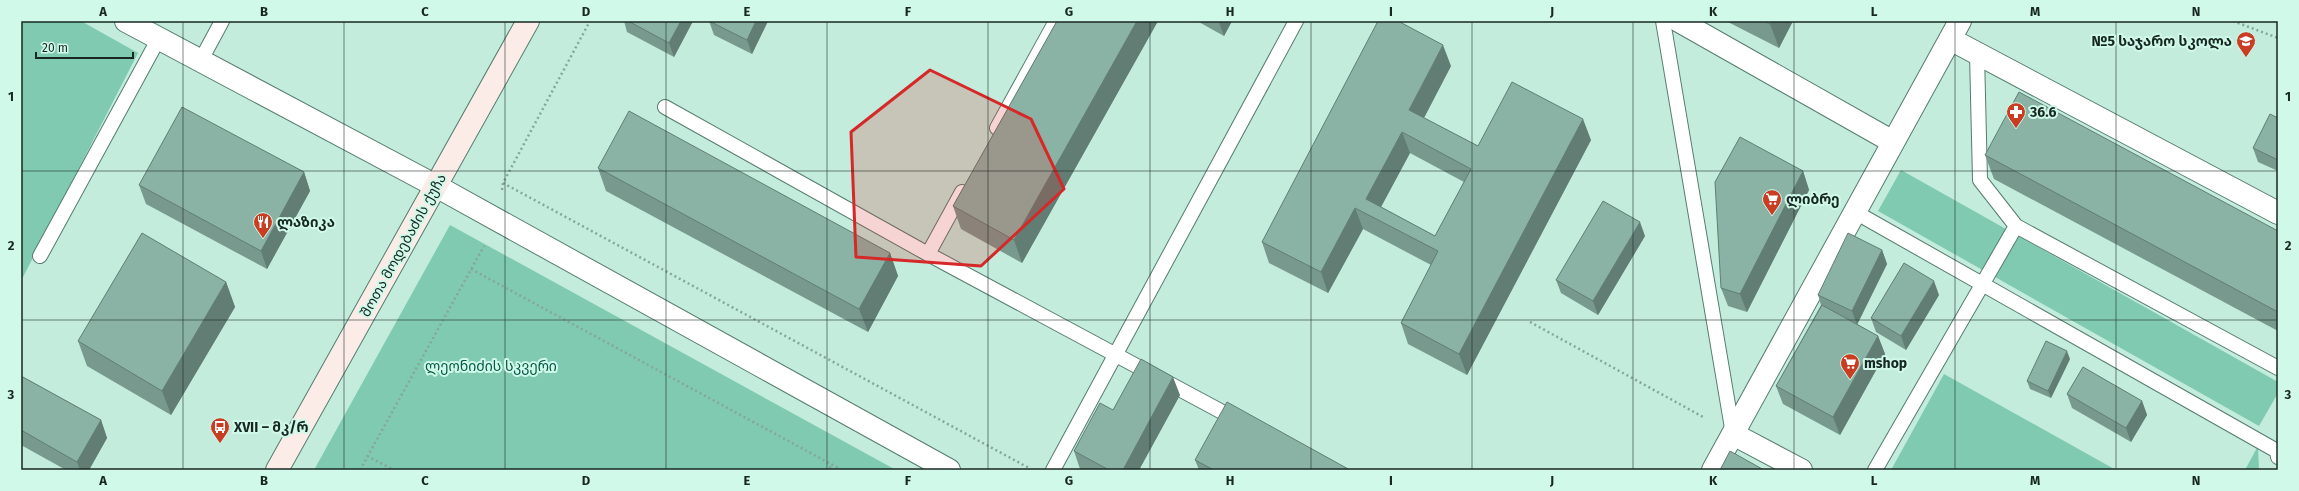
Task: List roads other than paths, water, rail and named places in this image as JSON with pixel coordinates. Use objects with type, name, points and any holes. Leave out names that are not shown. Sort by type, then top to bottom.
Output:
[{"type":"main road","name":"შოთა მოდებაძის ქუჩა","points":[[278,470],[528,21]]},
{"type":"street","points":[[126,21],[436,186],[949,470]]},
{"type":"street","points":[[1679,21],[1893,142]]},
{"type":"street","points":[[1713,470],[1955,30],[1977,54],[2278,214]]},
{"type":"street","points":[[1733,434],[1801,470]]},
{"type":"lane","points":[[201,60],[222,21]]},
{"type":"lane","points":[[991,139],[1056,21]]},
{"type":"lane","points":[[1053,470],[1296,21]]},
{"type":"lane","points":[[1663,21],[1733,434]]},
{"type":"lane","points":[[40,256],[159,38]]},
{"type":"lane","points":[[1977,54],[1980,180],[2016,226],[2278,368]]},
{"type":"lane","points":[[665,107],[928,254],[1254,429]]},
{"type":"lane","points":[[928,254],[969,180]]},
{"type":"lane","points":[[1855,212],[2278,453]]},
{"type":"lane","points":[[1875,470],[2016,226]]},
{"type":"place","name":"№5 საჯარო სკოლა","points":[[2246,58]]},
{"type":"place","name":"36.6","points":[[2016,129]]},
{"type":"place","name":"ლიბრე","points":[[1772,216]]},
{"type":"place","name":"ლაზიკა","points":[[263,239]]},
{"type":"place","name":"mshop","points":[[1850,380]]},
{"type":"place","name":"XVII – მკ/რ","points":[[220,444]]},
{"type":"park label","name":"ლეონიძის სკვერი","points":[[491,366]]}]
